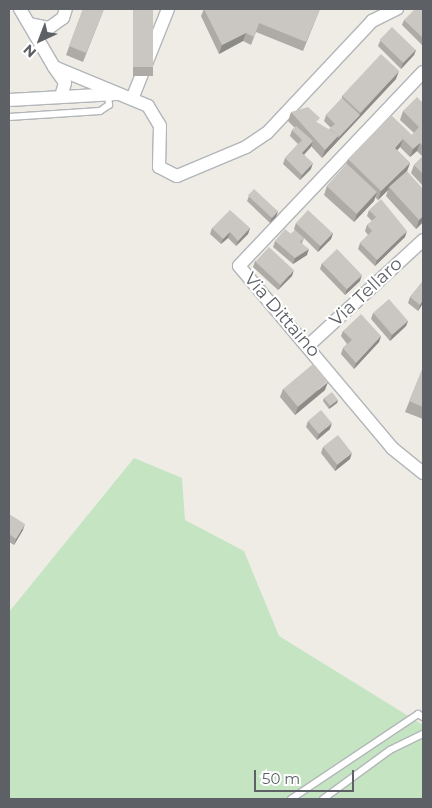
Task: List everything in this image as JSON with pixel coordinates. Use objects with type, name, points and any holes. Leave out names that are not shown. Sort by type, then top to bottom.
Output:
[{"type":"street","points":[[20,9],[65,83],[61,96]]},
{"type":"street","points":[[30,24],[49,28],[63,18],[66,9]]},
{"type":"street","points":[[120,96],[168,9]]},
{"type":"street","points":[[54,67],[120,96],[157,115],[159,167],[166,174],[187,174],[267,133],[372,21],[397,9]]},
{"type":"street","name":"Via Dittaino","points":[[423,72],[240,266],[309,345],[392,448],[423,474]]},
{"type":"street","points":[[9,100],[61,96],[120,96]]},
{"type":"street","name":"Via Tellaro","points":[[309,345],[423,240]]},
{"type":"lane","points":[[9,117],[100,111],[120,96]]},
{"type":"lane","points":[[291,799],[418,714],[423,717]]},
{"type":"lane","points":[[323,799],[390,750],[423,734]]},
{"type":"green space","points":[[134,458],[182,478],[185,520],[244,551],[279,636],[423,725],[423,799],[9,799],[9,612]]},
{"type":"building","points":[[83,9],[104,9],[86,53],[69,46]]},
{"type":"building","points":[[133,9],[153,9],[153,67],[133,67]]},
{"type":"building","points":[[204,9],[320,9],[306,42],[259,23],[254,37],[246,33],[222,45]]},
{"type":"building","points":[[415,9],[423,11],[423,38],[404,20]]},
{"type":"building","points":[[392,27],[416,50],[403,63],[379,40]]},
{"type":"building","points":[[381,54],[399,71],[360,113],[342,96]]},
{"type":"building","points":[[417,97],[423,103],[423,146],[420,143],[413,149],[403,139],[395,148],[410,163],[381,191],[348,159],[391,115],[412,135],[419,127],[403,111]]},
{"type":"building","points":[[342,98],[360,115],[338,138],[339,135],[329,129],[335,124],[326,115]]},
{"type":"building","points":[[308,107],[320,118],[316,122],[339,135],[325,150],[291,112]]},
{"type":"building","points":[[296,126],[313,141],[302,153],[313,163],[302,175],[285,158],[302,140],[292,130]]},
{"type":"building","points":[[423,156],[423,174],[414,165]]},
{"type":"building","points":[[347,164],[377,192],[357,214],[327,186]]},
{"type":"building","points":[[407,171],[423,189],[423,216],[419,220],[389,187]]},
{"type":"building","points":[[254,189],[278,212],[272,218],[248,196]]},
{"type":"building","points":[[381,199],[407,231],[377,260],[360,243],[372,231],[367,225],[376,217],[369,210]]},
{"type":"building","points":[[230,210],[250,228],[238,241],[230,232],[223,239],[212,228]]},
{"type":"building","points":[[308,210],[333,233],[321,246],[296,223]]},
{"type":"building","points":[[285,229],[291,234],[295,230],[304,238],[300,242],[309,249],[295,258],[275,241]]},
{"type":"building","points":[[269,247],[294,270],[280,285],[255,262]]},
{"type":"building","points":[[337,249],[362,275],[347,289],[322,264]]},
{"type":"building","points":[[423,281],[423,300],[420,305],[410,297]]},
{"type":"building","points":[[389,299],[408,321],[392,335],[373,313]]},
{"type":"building","points":[[361,314],[381,336],[356,363],[343,348],[352,340],[343,331]]},
{"type":"building","points":[[313,364],[328,382],[298,407],[283,389]]},
{"type":"building","points":[[423,367],[423,407],[409,401]]},
{"type":"building","points":[[332,392],[338,400],[330,406],[324,398]]},
{"type":"building","points":[[321,410],[332,423],[319,434],[308,421]]},
{"type":"building","points":[[338,435],[352,453],[337,465],[323,447]]},
{"type":"building","points":[[9,514],[25,524],[16,539],[9,534]]}]
